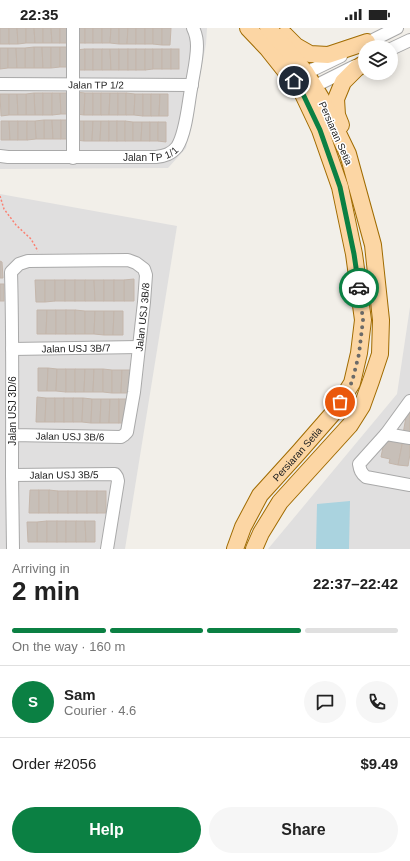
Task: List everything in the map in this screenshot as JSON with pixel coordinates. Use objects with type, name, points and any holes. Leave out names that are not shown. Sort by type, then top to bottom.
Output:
[{"type":"main road","name":"Persiaran Setia","points":[[248,28],[267,48],[321,98],[348,154],[374,245],[381,320],[380,354],[362,406],[350,425],[280,502],[261,533],[254,549]]},
{"type":"main road","name":"Persiaran Setia","points":[[235,549],[243,527],[260,495],[334,412],[352,382],[359,354],[363,320],[354,254],[340,187],[304,83],[287,49],[268,28]]},
{"type":"main road","points":[[278,28],[296,46],[310,54],[328,55],[358,45]]},
{"type":"main road","points":[[358,67],[343,82],[336,98],[337,115],[348,139],[362,178],[370,213],[374,245]]},
{"type":"street","points":[[73,28],[73,158]]},
{"type":"street","name":"Jalan TP 1/1","points":[[0,156],[8,158],[156,157],[165,156],[172,153],[180,141],[184,131],[192,85],[198,44],[193,28]]},
{"type":"street","points":[[371,40],[397,28]]},
{"type":"street","points":[[398,46],[410,40]]},
{"type":"street","points":[[304,83],[358,48]]},
{"type":"street","points":[[304,83],[358,64]]},
{"type":"street","name":"Jalan TP 1/2","points":[[0,84],[192,85]]},
{"type":"street","name":"Jalan USJ 3B/8","points":[[11,272],[19,264],[28,261],[45,260],[128,260],[136,262],[144,269],[146,275],[144,302],[134,392],[127,432]]},
{"type":"street","name":"Jalan USJ 3D/6","points":[[11,272],[13,549]]},
{"type":"street","name":"Jalan USJ 3B/7","points":[[12,349],[139,347]]},
{"type":"street","points":[[410,401],[386,434],[359,464],[362,473],[366,477],[410,485]]},
{"type":"street","name":"Jalan USJ 3B/6","points":[[12,436],[121,437],[127,432]]},
{"type":"street","points":[[386,434],[410,438]]},
{"type":"street","name":"Jalan USJ 3B/5","points":[[12,475],[115,474],[118,477],[118,481],[108,549]]},
{"type":"path","points":[[0,196],[4,208],[45,260]]},
{"type":"shaded area","points":[[0,28],[207,28],[206,44],[186,148],[168,168],[0,169]]},
{"type":"shaded area","points":[[0,194],[177,226],[125,549],[0,549]]},
{"type":"shaded area","points":[[410,307],[410,549],[268,549],[397,394]]},
{"type":"water","points":[[350,501],[349,549],[316,549],[317,504]]},
{"type":"building","points":[[0,28],[9,28],[9,44],[0,44]]},
{"type":"building","points":[[9,28],[17,28],[18,44],[9,44]]},
{"type":"building","points":[[17,28],[26,28],[26,43],[18,44]]},
{"type":"building","points":[[26,28],[34,28],[35,43],[26,43]]},
{"type":"building","points":[[34,28],[43,28],[43,43],[35,43]]},
{"type":"building","points":[[43,28],[51,28],[52,43],[43,43]]},
{"type":"building","points":[[51,28],[60,28],[60,43],[52,43]]},
{"type":"building","points":[[60,28],[69,28],[69,43],[60,43]]},
{"type":"building","points":[[76,28],[85,28],[85,43],[76,43]]},
{"type":"building","points":[[85,28],[93,28],[93,43],[85,43]]},
{"type":"building","points":[[93,28],[102,28],[102,43],[93,43]]},
{"type":"building","points":[[102,28],[111,28],[110,43],[102,43]]},
{"type":"building","points":[[111,28],[119,28],[119,44],[110,43]]},
{"type":"building","points":[[119,28],[128,28],[127,44],[119,44]]},
{"type":"building","points":[[128,28],[136,28],[136,44],[127,44]]},
{"type":"building","points":[[136,28],[145,28],[145,44],[136,44]]},
{"type":"building","points":[[145,28],[153,28],[153,44],[145,44]]},
{"type":"building","points":[[153,28],[162,28],[162,45],[153,44]]},
{"type":"building","points":[[162,28],[171,28],[170,45],[162,45]]},
{"type":"building","points":[[34,47],[42,47],[43,68],[34,68]]},
{"type":"building","points":[[34,47],[34,68],[25,68],[25,48]]},
{"type":"building","points":[[42,47],[51,47],[51,68],[43,68]]},
{"type":"building","points":[[51,47],[60,47],[60,67],[51,68]]},
{"type":"building","points":[[60,47],[68,47],[69,67],[60,67]]},
{"type":"building","points":[[0,48],[8,48],[8,68],[0,69]]},
{"type":"building","points":[[8,48],[16,48],[17,68],[8,68]]},
{"type":"building","points":[[16,48],[25,48],[25,68],[17,68]]},
{"type":"building","points":[[85,49],[85,70],[76,70],[76,50]]},
{"type":"building","points":[[85,49],[93,49],[93,70],[85,70]]},
{"type":"building","points":[[93,49],[102,49],[102,70],[93,70]]},
{"type":"building","points":[[102,49],[110,49],[111,70],[102,70]]},
{"type":"building","points":[[110,49],[119,49],[119,70],[111,70]]},
{"type":"building","points":[[119,49],[128,49],[128,70],[119,70]]},
{"type":"building","points":[[128,49],[136,49],[136,70],[128,70]]},
{"type":"building","points":[[136,49],[145,49],[145,70],[136,70]]},
{"type":"building","points":[[145,49],[153,49],[153,69],[145,70]]},
{"type":"building","points":[[153,49],[162,49],[162,69],[153,69]]},
{"type":"building","points":[[162,49],[171,49],[171,69],[162,69]]},
{"type":"building","points":[[171,49],[179,49],[179,69],[171,69]]},
{"type":"building","points":[[76,92],[85,93],[84,115],[76,114]]},
{"type":"building","points":[[34,93],[43,93],[43,115],[35,115]]},
{"type":"building","points":[[34,93],[35,115],[26,115],[26,94]]},
{"type":"building","points":[[43,93],[52,93],[52,115],[43,115]]},
{"type":"building","points":[[52,93],[60,93],[61,114],[52,115]]},
{"type":"building","points":[[60,93],[69,93],[69,114],[61,114]]},
{"type":"building","points":[[85,93],[93,93],[93,115],[84,115]]},
{"type":"building","points":[[93,93],[101,93],[101,115],[93,115]]},
{"type":"building","points":[[101,93],[110,93],[109,115],[101,115]]},
{"type":"building","points":[[110,93],[118,93],[118,115],[109,115]]},
{"type":"building","points":[[118,93],[126,93],[126,115],[118,115]]},
{"type":"building","points":[[126,93],[135,94],[134,115],[126,115]]},
{"type":"building","points":[[0,94],[9,94],[9,115],[1,116]]},
{"type":"building","points":[[9,94],[17,94],[18,115],[9,115]]},
{"type":"building","points":[[17,94],[26,94],[26,115],[18,115]]},
{"type":"building","points":[[135,94],[143,94],[143,116],[134,115]]},
{"type":"building","points":[[143,94],[151,94],[151,116],[143,116]]},
{"type":"building","points":[[151,94],[160,94],[159,116],[151,116]]},
{"type":"building","points":[[160,94],[168,94],[168,116],[159,116]]},
{"type":"building","points":[[44,120],[52,120],[53,139],[44,139]]},
{"type":"building","points":[[44,120],[44,139],[36,139],[35,121]]},
{"type":"building","points":[[52,120],[61,120],[61,139],[53,139]]},
{"type":"building","points":[[61,120],[70,120],[70,139],[61,139]]},
{"type":"building","points":[[1,121],[9,121],[10,140],[1,140]]},
{"type":"building","points":[[9,121],[18,121],[18,140],[10,140]]},
{"type":"building","points":[[18,121],[27,121],[27,140],[18,140]]},
{"type":"building","points":[[27,121],[35,121],[36,139],[27,140]]},
{"type":"building","points":[[76,121],[84,121],[84,141],[76,140]]},
{"type":"building","points":[[84,121],[93,121],[92,141],[84,141]]},
{"type":"building","points":[[93,121],[101,121],[100,141],[92,141]]},
{"type":"building","points":[[101,121],[109,121],[109,141],[100,141]]},
{"type":"building","points":[[109,121],[117,121],[117,141],[109,141]]},
{"type":"building","points":[[117,121],[125,121],[125,141],[117,141]]},
{"type":"building","points":[[125,121],[133,122],[133,141],[125,141]]},
{"type":"building","points":[[133,122],[142,122],[141,141],[133,141]]},
{"type":"building","points":[[142,122],[150,122],[150,141],[141,141]]},
{"type":"building","points":[[150,122],[158,122],[158,141],[150,141]]},
{"type":"building","points":[[158,122],[166,122],[166,142],[158,141]]},
{"type":"building","points":[[0,261],[2,262],[3,278],[0,278]]},
{"type":"building","points":[[134,279],[134,301],[124,301],[124,280]]},
{"type":"building","points":[[35,280],[45,280],[45,302],[36,302]]},
{"type":"building","points":[[45,280],[55,280],[55,301],[45,302]]},
{"type":"building","points":[[55,280],[65,280],[65,301],[55,301]]},
{"type":"building","points":[[65,280],[75,280],[75,301],[65,301]]},
{"type":"building","points":[[75,280],[85,280],[85,301],[75,301]]},
{"type":"building","points":[[85,280],[94,280],[95,301],[85,301]]},
{"type":"building","points":[[94,280],[104,280],[104,301],[95,301]]},
{"type":"building","points":[[104,280],[114,280],[114,301],[104,301]]},
{"type":"building","points":[[114,280],[124,280],[124,301],[114,301]]},
{"type":"building","points":[[0,284],[4,284],[4,301],[0,301]]},
{"type":"building","points":[[37,310],[47,310],[46,334],[37,334]]},
{"type":"building","points":[[47,310],[56,310],[56,334],[46,334]]},
{"type":"building","points":[[56,310],[66,310],[66,334],[56,334]]},
{"type":"building","points":[[66,310],[75,310],[75,334],[66,334]]},
{"type":"building","points":[[75,310],[85,311],[85,334],[75,334]]},
{"type":"building","points":[[85,311],[95,311],[94,334],[85,334]]},
{"type":"building","points":[[95,311],[104,311],[104,335],[94,334]]},
{"type":"building","points":[[104,311],[114,311],[113,335],[104,335]]},
{"type":"building","points":[[114,311],[123,311],[123,335],[113,335]]},
{"type":"building","points":[[38,368],[48,368],[47,391],[38,391]]},
{"type":"building","points":[[48,368],[57,369],[56,391],[47,391]]},
{"type":"building","points":[[57,369],[66,369],[66,392],[56,391]]},
{"type":"building","points":[[66,369],[75,369],[75,392],[66,392]]},
{"type":"building","points":[[75,369],[85,369],[84,392],[75,392]]},
{"type":"building","points":[[85,369],[94,369],[93,392],[84,392]]},
{"type":"building","points":[[94,369],[103,369],[103,392],[93,392]]},
{"type":"building","points":[[103,369],[112,370],[112,393],[103,392]]},
{"type":"building","points":[[112,370],[122,370],[121,393],[112,393]]},
{"type":"building","points":[[122,370],[131,370],[130,393],[121,393]]},
{"type":"building","points":[[37,397],[46,398],[45,422],[36,422]]},
{"type":"building","points":[[46,398],[55,398],[55,422],[45,422]]},
{"type":"building","points":[[55,398],[64,398],[64,422],[55,422]]},
{"type":"building","points":[[64,398],[73,398],[73,422],[64,422]]},
{"type":"building","points":[[73,398],[83,398],[82,422],[73,422]]},
{"type":"building","points":[[83,398],[92,399],[91,423],[82,422]]},
{"type":"building","points":[[92,399],[101,399],[100,423],[91,423]]},
{"type":"building","points":[[101,399],[110,399],[109,423],[100,423]]},
{"type":"building","points":[[110,399],[119,399],[119,423],[109,423]]},
{"type":"building","points":[[119,399],[128,399],[128,423],[119,423]]},
{"type":"building","points":[[407,411],[410,412],[410,436],[403,434]]},
{"type":"building","points":[[385,437],[403,440],[398,465],[389,463],[390,459],[381,457]]},
{"type":"building","points":[[403,440],[410,441],[408,466],[398,465]]},
{"type":"building","points":[[30,490],[39,490],[39,513],[29,513]]},
{"type":"building","points":[[39,490],[49,490],[49,513],[39,513]]},
{"type":"building","points":[[49,490],[58,491],[58,513],[49,513]]},
{"type":"building","points":[[58,491],[68,491],[68,513],[58,513]]},
{"type":"building","points":[[68,491],[77,491],[77,513],[68,513]]},
{"type":"building","points":[[77,491],[87,491],[87,513],[77,513]]},
{"type":"building","points":[[87,491],[97,491],[97,513],[87,513]]},
{"type":"building","points":[[97,491],[106,491],[106,513],[97,513]]},
{"type":"building","points":[[47,521],[47,542],[37,542],[37,522]]},
{"type":"building","points":[[47,521],[57,521],[57,542],[47,542]]},
{"type":"building","points":[[57,521],[66,521],[66,542],[57,542]]},
{"type":"building","points":[[66,521],[76,521],[76,542],[66,542]]},
{"type":"building","points":[[76,521],[85,521],[86,542],[76,542]]},
{"type":"building","points":[[85,521],[95,521],[95,542],[86,542]]},
{"type":"building","points":[[27,522],[37,522],[37,542],[28,542]]},
{"type":"way so far","points":[[340,402],[352,382],[359,354],[363,320],[359,288]]},
{"type":"route","points":[[294,81],[302,92],[320,130],[340,187],[354,254],[359,288]]}]
